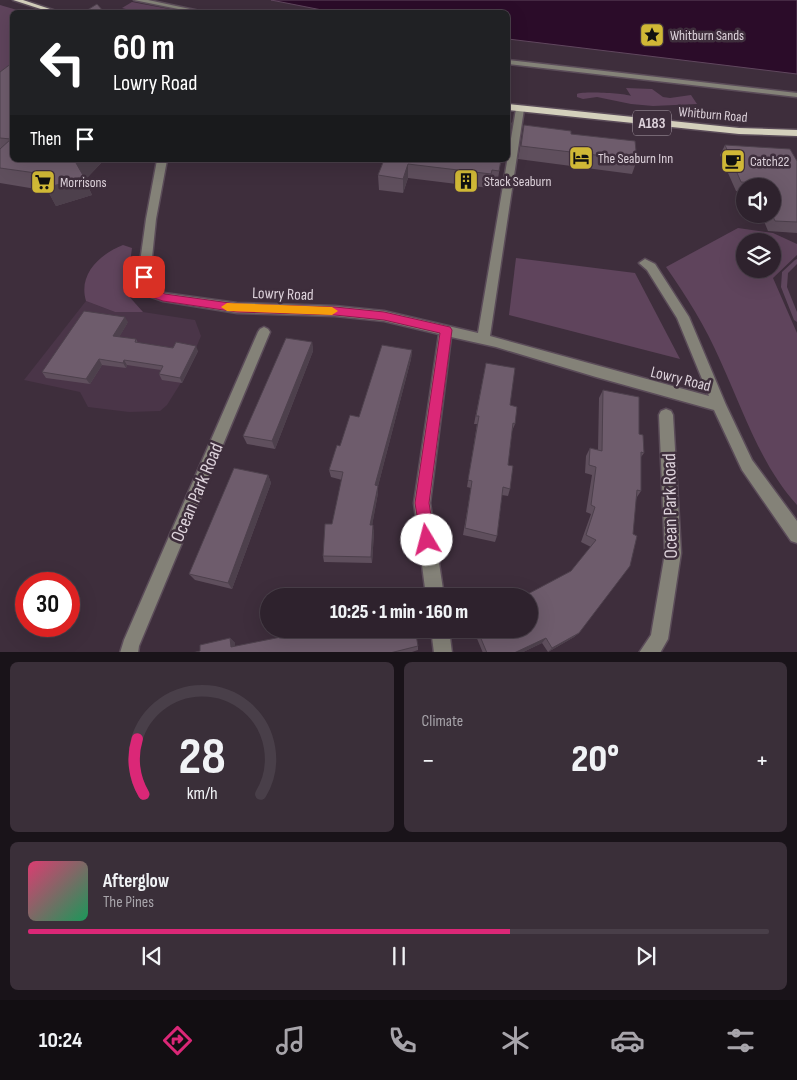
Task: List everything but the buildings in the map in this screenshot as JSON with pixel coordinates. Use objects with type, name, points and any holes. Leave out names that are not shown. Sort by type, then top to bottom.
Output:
[{"type":"main road","points":[[16,0],[49,10]]},
{"type":"main road","name":"Whitburn Road","points":[[510,107],[740,132],[797,133]]},
{"type":"street","points":[[137,0],[190,10]]},
{"type":"street","points":[[510,62],[797,95]]},
{"type":"street","points":[[483,339],[520,109]]},
{"type":"street","name":"Lowry Road","points":[[162,162],[151,219],[144,277],[150,292],[163,298],[237,308],[335,311],[384,316],[483,339],[622,380],[719,405]]},
{"type":"street","points":[[645,263],[651,267],[683,317],[719,405],[747,465],[797,535]]},
{"type":"street","points":[[434,588],[422,503],[446,330]]},
{"type":"street","name":"Ocean Park Road","points":[[129,652],[264,332]]},
{"type":"street","name":"Ocean Park Road","points":[[648,652],[659,639],[673,553],[666,415]]},
{"type":"street","points":[[441,638],[443,652]]},
{"type":"shaded area","name":"Whitburn Sands","points":[[271,0],[797,0],[797,74],[510,39],[510,10],[322,10]]},
{"type":"shaded area","points":[[132,2],[174,10],[130,10],[122,8]]},
{"type":"shaded area","points":[[0,5],[17,10],[10,10],[10,86],[0,93]]},
{"type":"shaded area","points":[[626,88],[652,89],[663,97],[670,98],[691,95],[697,104],[653,106],[631,104],[597,97],[583,99],[577,97],[577,94],[581,93],[612,93],[631,96]]},
{"type":"shaded area","points":[[738,228],[773,233],[736,233],[736,278],[773,278],[797,333],[797,505],[784,489],[762,454],[708,335],[666,267]]},
{"type":"shaded area","points":[[781,237],[797,244],[797,255],[781,270]]},
{"type":"shaded area","points":[[123,245],[132,248],[126,293],[143,312],[115,312],[86,301],[85,282],[93,266],[106,254]]},
{"type":"shaded area","points":[[516,258],[635,273],[680,359],[509,315]]},
{"type":"shaded area","points":[[86,301],[115,312],[143,312],[195,320],[201,336],[182,381],[167,405],[160,411],[129,412],[88,407],[80,392],[24,380]]},
{"type":"waterway","points":[[797,261],[785,272],[784,287],[797,320]]},
{"type":"slow traffic","points":[[227,307],[332,311]]},
{"type":"place","name":"Whitburn Sands","points":[[652,35]]},
{"type":"place","name":"The Seaburn Inn","points":[[581,158]]},
{"type":"place","name":"Catch22","points":[[733,161]]},
{"type":"place","name":"Stack Seaburn","points":[[466,181]]},
{"type":"place","name":"Morrisons","points":[[43,182]]},
{"type":"route","points":[[144,277],[150,292],[163,298],[237,308],[335,311],[384,316],[446,330],[422,503],[427,540]]}]
